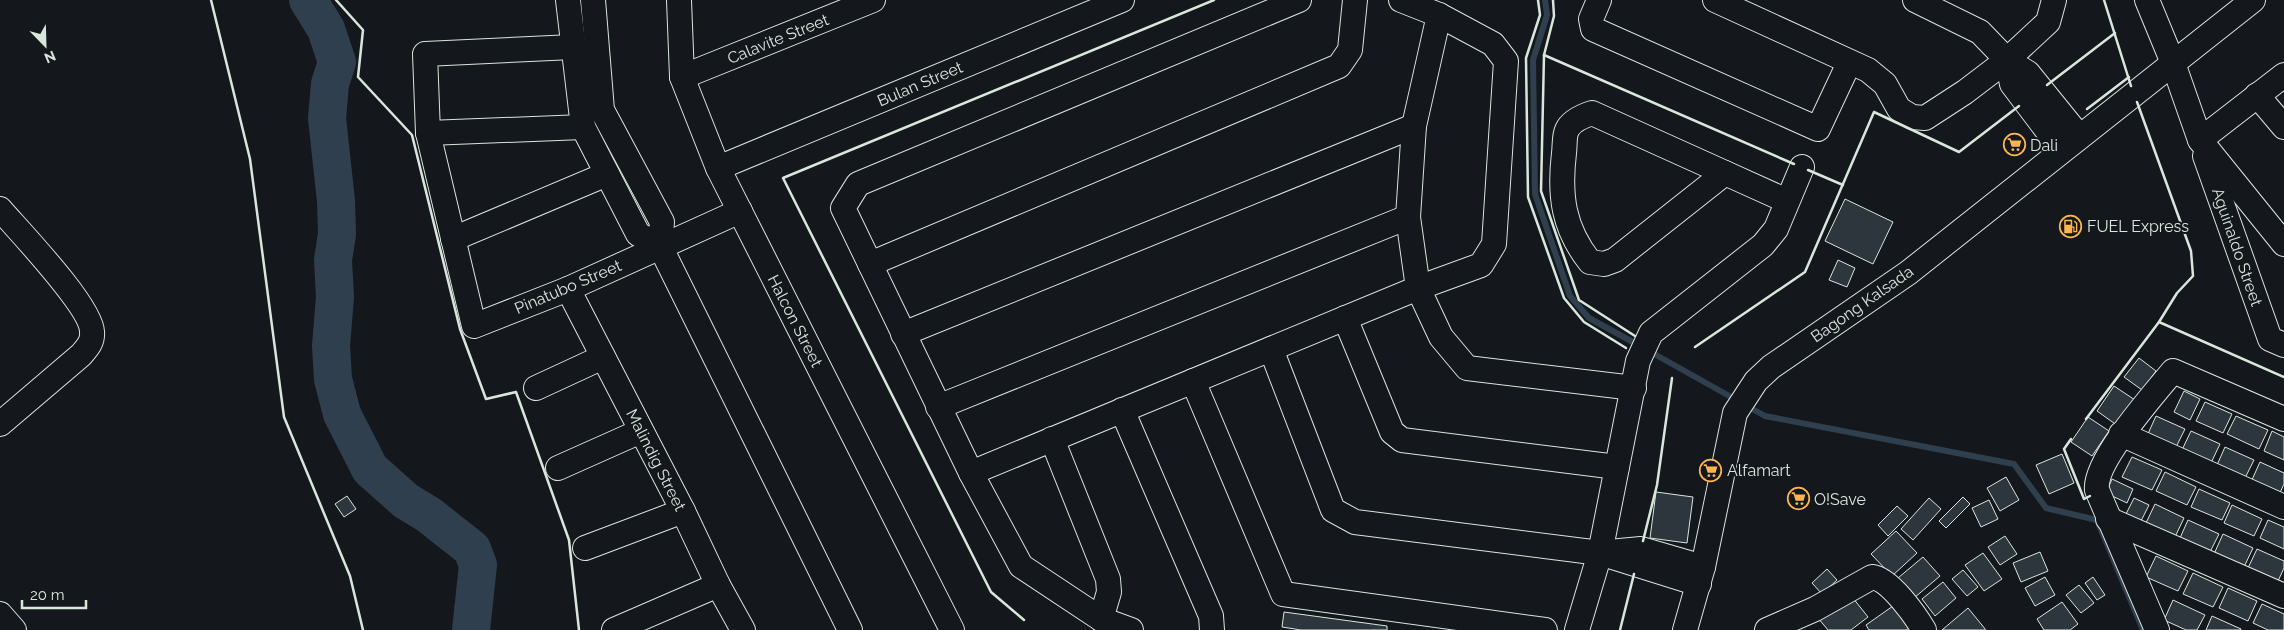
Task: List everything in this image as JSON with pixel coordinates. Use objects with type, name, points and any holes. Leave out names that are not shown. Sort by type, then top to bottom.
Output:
[{"type":"street","points":[[568,0],[583,127],[638,234],[660,246]]},
{"type":"street","points":[[593,0],[602,110],[662,222],[660,246],[850,630]]},
{"type":"street","name":"Halcon Street","points":[[679,0],[682,77],[718,168],[952,630]]},
{"type":"street","name":"Calavite Street","points":[[682,77],[873,0]]},
{"type":"street","name":"Bulan Street","points":[[718,168],[1122,0]]},
{"type":"street","points":[[1131,630],[1101,619],[1021,566],[970,473],[843,208],[858,184],[1299,0]]},
{"type":"street","points":[[870,264],[1339,66],[1350,50],[1355,0]]},
{"type":"street","points":[[970,473],[1418,288],[1481,265],[1494,244],[1506,61],[1493,44],[1439,14],[1401,0]]},
{"type":"street","points":[[1599,0],[1591,19],[1593,29],[1818,129],[1849,63]]},
{"type":"street","points":[[1715,0],[1877,76],[1899,109],[1912,117],[1925,118],[1966,92],[2007,60],[2048,22],[2054,0]]},
{"type":"street","points":[[1915,0],[1980,32],[2007,60],[2012,84],[2071,143]]},
{"type":"street","name":"Aguinaldo Street","points":[[2147,0],[2173,63],[2270,339],[2284,345]]},
{"type":"street","name":"Bagong Kalsada","points":[[1685,630],[1701,575],[1735,414],[1756,381],[1771,367],[1908,273],[2253,0]]},
{"type":"street","points":[[1439,14],[1414,126],[1408,217],[1418,288],[1441,337],[1467,368],[1634,388]]},
{"type":"street","points":[[573,47],[425,54],[428,133],[453,240],[606,174]]},
{"type":"street","points":[[2284,75],[2200,140],[2284,244]]},
{"type":"street","points":[[2257,96],[2284,127]]},
{"type":"street","points":[[1725,173],[1615,260],[1604,264],[1590,262],[1577,245],[1566,215],[1560,183],[1567,129],[1579,118],[1592,113],[1725,173],[1787,201]]},
{"type":"street","points":[[903,334],[1414,126]]},
{"type":"street","points":[[428,133],[583,127]]},
{"type":"street","points":[[1577,630],[1600,553],[1638,361],[1650,333],[1763,245],[1776,229],[1802,167]]},
{"type":"street","points":[[0,209],[84,308],[93,331],[90,343],[81,355],[0,424]]},
{"type":"street","name":"Pinatubo Street","points":[[453,240],[474,326],[568,289],[740,211]]},
{"type":"street","points":[[938,407],[1408,217]]},
{"type":"street","name":"Malindig Street","points":[[568,289],[683,511],[718,585],[744,630]]},
{"type":"street","points":[[1345,318],[1392,432],[1402,440],[1618,467]]},
{"type":"street","points":[[1271,349],[1333,510],[1355,522],[1600,553],[1641,549],[1701,575]]},
{"type":"street","points":[[536,388],[604,358]]},
{"type":"street","points":[[2158,629],[2108,519],[2095,481],[2121,434],[2173,371],[2284,419]]},
{"type":"street","points":[[1193,381],[1282,594],[1545,630]]},
{"type":"street","points":[[1122,410],[1212,616],[1212,630]]},
{"type":"street","points":[[558,468],[641,431]]},
{"type":"street","points":[[2121,434],[2284,507]]},
{"type":"street","points":[[1052,439],[1108,579],[1109,592],[1101,619]]},
{"type":"street","points":[[585,548],[683,511]]},
{"type":"street","points":[[2108,519],[2284,596]]},
{"type":"street","points":[[1779,628],[1872,577],[1881,580],[1912,610],[1924,630]]},
{"type":"street","points":[[614,630],[718,585]]},
{"type":"street","points":[[0,614],[14,630]]},
{"type":"building","points":[[1845,199],[1893,222],[1873,264],[1825,241]]},
{"type":"building","points":[[1838,260],[1855,268],[1847,287],[1829,280]]},
{"type":"building","points":[[2139,358],[2156,371],[2142,390],[2124,377]]},
{"type":"building","points":[[2114,386],[2135,400],[2118,426],[2097,411]]},
{"type":"building","points":[[2184,391],[2200,399],[2190,420],[2174,412]]},
{"type":"building","points":[[2205,402],[2232,414],[2223,433],[2196,421]]},
{"type":"building","points":[[2156,416],[2185,429],[2175,449],[2147,436]]},
{"type":"building","points":[[2236,416],[2268,430],[2259,449],[2227,434]]},
{"type":"building","points":[[2088,417],[2109,431],[2092,456],[2071,442]]},
{"type":"building","points":[[2191,431],[2220,444],[2210,465],[2181,452]]},
{"type":"building","points":[[2272,431],[2284,437],[2284,460],[2264,451]]},
{"type":"building","points":[[2225,447],[2254,460],[2245,478],[2217,465]]},
{"type":"building","points":[[2062,454],[2074,483],[2049,494],[2036,465]]},
{"type":"building","points":[[2132,457],[2162,470],[2152,490],[2122,477]]},
{"type":"building","points":[[2260,462],[2284,473],[2284,484],[2279,495],[2251,482]]},
{"type":"building","points":[[2165,472],[2196,487],[2187,505],[2156,491]]},
{"type":"building","points":[[2006,477],[2019,500],[2000,511],[1987,488]]},
{"type":"building","points":[[2112,479],[2133,489],[2127,503],[2106,493]]},
{"type":"building","points":[[2199,489],[2230,503],[2222,520],[2191,507]]},
{"type":"building","points":[[1656,492],[1693,497],[1687,543],[1650,538]]},
{"type":"building","points":[[347,496],[356,509],[344,517],[335,504]]},
{"type":"building","points":[[1963,497],[1970,504],[1946,528],[1939,521]]},
{"type":"building","points":[[1929,498],[1941,509],[1913,540],[1901,529]]},
{"type":"building","points":[[2134,498],[2149,505],[2141,521],[2126,514]]},
{"type":"building","points":[[1989,500],[1998,519],[1981,527],[1972,508]]},
{"type":"building","points":[[2155,504],[2184,518],[2175,537],[2146,523]]},
{"type":"building","points":[[2232,505],[2262,519],[2254,536],[2224,523]]},
{"type":"building","points":[[1897,506],[1908,516],[1888,536],[1878,525]]},
{"type":"building","points":[[2188,520],[2219,534],[2210,552],[2180,538]]},
{"type":"building","points":[[2268,520],[2284,527],[2284,549],[2260,538]]},
{"type":"building","points":[[1896,531],[1917,553],[1892,576],[1871,554]]},
{"type":"building","points":[[2223,534],[2253,548],[2244,567],[2214,554]]},
{"type":"building","points":[[2005,536],[2017,554],[2000,565],[1988,547]]},
{"type":"building","points":[[2257,549],[2284,561],[2284,568],[2278,581],[2248,568]]},
{"type":"building","points":[[2040,552],[2048,571],[2021,582],[2013,563]]},
{"type":"building","points":[[1983,553],[2002,579],[1984,591],[1965,565]]},
{"type":"building","points":[[2156,556],[2188,571],[2178,591],[2146,577]]},
{"type":"building","points":[[1923,557],[1940,576],[1914,598],[1898,578]]},
{"type":"building","points":[[1827,569],[1837,580],[1822,594],[1812,583]]},
{"type":"building","points":[[1963,570],[1978,587],[1967,596],[1952,579]]},
{"type":"building","points":[[2193,573],[2223,587],[2213,607],[2183,594]]},
{"type":"building","points":[[2045,577],[2055,595],[2035,606],[2025,588]]},
{"type":"building","points":[[2093,577],[2105,595],[2097,600],[2085,583]]},
{"type":"building","points":[[1943,582],[1956,598],[1935,616],[1922,599]]},
{"type":"building","points":[[2079,585],[2094,603],[2081,613],[2066,595]]},
{"type":"building","points":[[2228,588],[2257,601],[2248,621],[2219,608]]},
{"type":"building","points":[[1849,593],[1868,617],[1851,630],[1828,630],[1818,618]]},
{"type":"building","points":[[2173,600],[2205,615],[2197,630],[2186,630],[2164,620]]},
{"type":"building","points":[[2062,602],[2078,624],[2070,630],[2044,630],[2037,619]]},
{"type":"building","points":[[2262,604],[2284,614],[2284,630],[2268,630],[2253,623]]},
{"type":"building","points":[[1893,606],[1909,628],[1906,630],[1869,630],[1866,625]]},
{"type":"building","points":[[1968,608],[1986,630],[1942,630]]},
{"type":"building","points":[[1284,612],[1387,626],[1387,630],[1301,630],[1282,627]]},
{"type":"building","points":[[2212,616],[2241,629],[2241,630],[2206,630]]},
{"type":"waterway","points":[[308,0],[326,29],[337,62],[330,84],[327,118],[336,201],[337,234],[333,260],[335,297],[331,346],[333,379],[342,414],[370,469],[406,501],[429,515],[472,549],[478,565],[471,630]]},
{"type":"waterway","points":[[1545,0],[1547,15],[1533,60],[1535,194],[1570,296],[1589,318],[1640,346]]},
{"type":"waterway","points":[[1649,351],[1765,416],[2014,464],[2046,508],[2097,520],[2143,630]]},
{"type":"wall","points":[[211,0],[250,159],[284,417],[350,576],[363,630]]},
{"type":"wall","points":[[336,0],[363,30],[358,77],[412,135],[460,329],[486,399],[516,392],[569,540],[579,630]]},
{"type":"wall","points":[[1024,620],[991,592],[783,178],[1214,0]]},
{"type":"wall","points":[[1538,0],[1540,15],[1526,58],[1528,197],[1564,298],[1584,322],[1626,348]]},
{"type":"wall","points":[[1553,0],[1554,16],[1544,55],[1541,191],[1579,300],[1635,336]]},
{"type":"wall","points":[[2104,0],[2131,86]]},
{"type":"wall","points":[[2047,85],[2115,33]]},
{"type":"wall","points":[[1544,55],[1794,164]]},
{"type":"wall","points":[[2087,109],[2129,77]]},
{"type":"wall","points":[[2086,419],[2159,322],[2177,293],[2193,276],[2191,251],[2137,102]]},
{"type":"wall","points":[[1695,347],[1805,272],[1874,112],[1959,152],[2019,106]]},
{"type":"wall","points":[[1808,170],[1843,185]]},
{"type":"wall","points":[[2159,322],[2284,377]]},
{"type":"wall","points":[[1643,541],[1657,485],[1672,378]]},
{"type":"wall","points":[[2071,439],[2064,449],[2084,499],[2090,496]]},
{"type":"wall","points":[[1620,630],[1634,574]]},
{"type":"place","name":"Dali","points":[[2014,145]]},
{"type":"place","name":"FUEL Express","points":[[2071,226]]},
{"type":"place","name":"Alfamart","points":[[1711,470]]},
{"type":"place","name":"O!Save","points":[[1798,499]]}]
